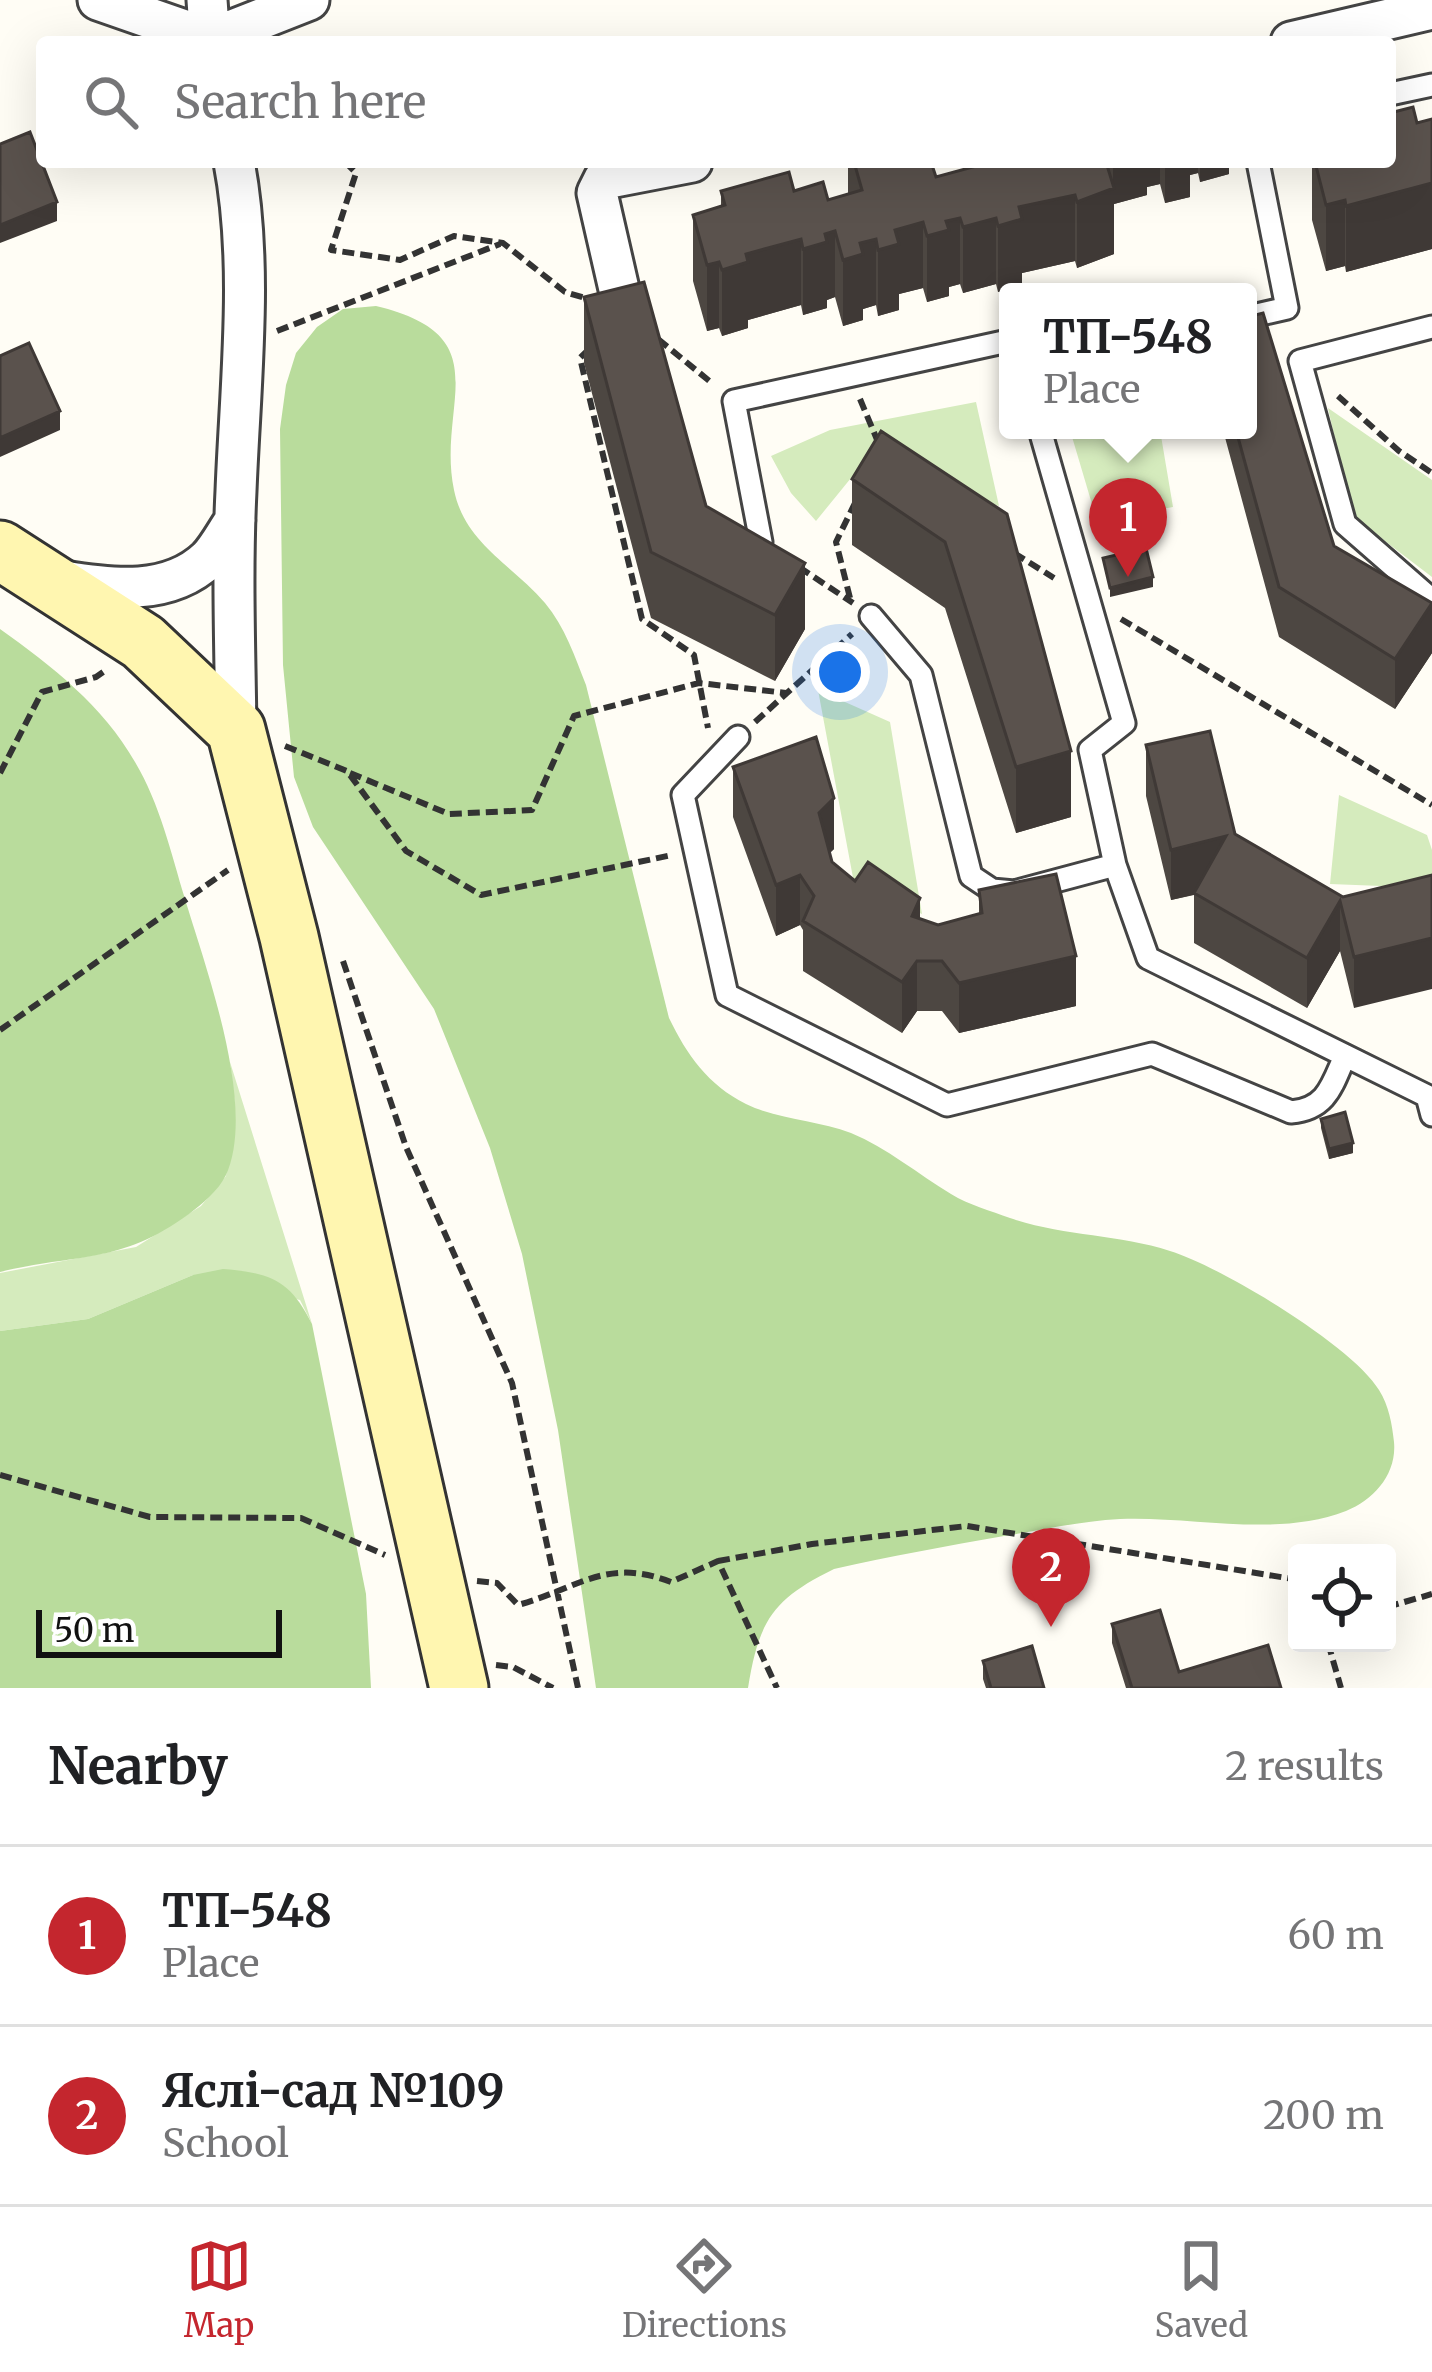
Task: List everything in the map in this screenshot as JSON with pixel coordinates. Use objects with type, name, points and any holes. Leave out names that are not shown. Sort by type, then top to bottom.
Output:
[{"type":"street","points":[[98,0],[209,27],[309,0]]},
{"type":"street","points":[[1317,36],[1432,9]]},
{"type":"street","points":[[235,168],[241,200],[242,343],[235,520],[236,730],[456,1674]]},
{"type":"street","points":[[624,311],[597,193],[604,179],[661,168]]},
{"type":"street","points":[[50,579],[119,590],[181,579],[210,557],[235,520]]},
{"type":"street","points":[[0,550],[143,642],[236,730]]},
{"type":"lane","points":[[1396,93],[1432,85]]},
{"type":"lane","points":[[1257,315],[1287,308],[1259,168]]},
{"type":"lane","points":[[1432,327],[1300,361],[1345,524],[1432,600]]},
{"type":"lane","points":[[761,542],[734,401],[999,343]]},
{"type":"lane","points":[[1043,439],[1124,723],[1090,750],[1115,866],[1148,958],[1427,1096],[1432,1115]]},
{"type":"lane","points":[[872,616],[921,675],[971,876],[992,890],[1014,892],[1115,866]]},
{"type":"lane","points":[[738,737],[683,795],[727,995],[947,1105],[1152,1054],[1291,1112],[1310,1110],[1325,1100],[1345,1056]]},
{"type":"path","points":[[351,168],[356,173],[331,250],[400,260],[454,236],[503,243],[566,292],[624,311],[734,401]]},
{"type":"path","points":[[296,324],[503,243]]},
{"type":"path","points":[[624,311],[580,358],[642,619],[694,655],[715,758]]},
{"type":"path","points":[[1300,361],[1399,451],[1432,473]]},
{"type":"path","points":[[851,602],[836,542],[856,501]]},
{"type":"path","points":[[738,737],[872,616],[761,542]]},
{"type":"path","points":[[0,773],[42,692],[97,677],[143,642]]},
{"type":"path","points":[[236,730],[319,757],[449,814],[532,809],[574,716],[699,683],[786,693]]},
{"type":"path","points":[[347,771],[406,850],[481,895],[641,861]]},
{"type":"path","points":[[0,1030],[265,843]]},
{"type":"path","points":[[342,957],[406,1147],[512,1383],[578,1688]]},
{"type":"path","points":[[718,1561],[812,1544],[967,1526],[1288,1578]]},
{"type":"path","points":[[1396,1604],[1432,1594]]},
{"type":"path","points":[[1331,1652],[1341,1688]]},
{"type":"path","points":[[456,1674],[513,1667],[553,1688]]},
{"type":"green space","points":[[376,306],[415,319],[439,335],[451,355],[456,377],[451,459],[460,509],[479,539],[545,603],[573,653],[586,685],[669,1018],[700,1068],[746,1104],[851,1133],[973,1205],[1029,1224],[1170,1251],[1284,1310],[1365,1372],[1385,1402],[1392,1429],[1392,1465],[1366,1500],[1346,1511],[1291,1523],[1091,1522],[834,1569],[796,1591],[772,1614],[758,1645],[748,1688],[596,1688],[558,1430],[522,1254],[490,1148],[434,1009],[313,827],[294,777],[283,665],[280,429],[286,385],[296,353],[317,327],[343,309]]},
{"type":"green space","points":[[976,402],[999,506],[886,469],[851,478],[816,521],[791,493],[771,456],[830,430]]},
{"type":"green space","points":[[1328,408],[1432,480],[1432,577],[1352,516]]},
{"type":"green space","points":[[1073,439],[1162,439],[1173,507],[1097,521]]},
{"type":"green space","points":[[0,629],[92,705],[144,778],[215,999],[236,1113],[226,1175],[189,1214],[119,1250],[0,1272]]},
{"type":"green space","points":[[818,690],[890,722],[922,914],[854,883]]},
{"type":"green space","points":[[1339,795],[1427,835],[1432,888],[1330,884]]},
{"type":"green space","points":[[230,1062],[312,1324],[300,1300],[193,1275],[88,1319],[0,1331],[0,1273],[136,1247],[201,1206],[226,1176],[235,1105]]},
{"type":"green space","points":[[223,1269],[254,1273],[287,1288],[312,1324],[366,1594],[371,1688],[0,1688],[0,1331],[88,1319],[193,1275]]},
{"type":"building","points":[[1413,107],[1417,123],[1432,119],[1432,183],[1346,206],[1345,200],[1326,205],[1317,168],[1396,168],[1396,111]]},
{"type":"building","points":[[30,132],[36,168],[44,168],[57,202],[0,225],[0,144]]},
{"type":"building","points":[[856,168],[933,168],[936,177],[969,168],[1108,168],[1114,188],[1077,202],[1075,195],[1019,207],[1022,219],[998,226],[996,218],[963,227],[960,218],[946,221],[949,230],[927,236],[923,222],[895,230],[899,244],[878,250],[876,239],[860,243],[863,254],[843,260],[835,231],[825,234],[827,242],[803,249],[801,239],[746,254],[748,262],[722,270],[719,262],[707,265],[693,215],[725,205],[721,191],[789,172],[794,191],[823,182],[828,200],[862,190]]},
{"type":"building","points":[[644,282],[706,506],[805,563],[775,615],[651,552],[584,297]]},
{"type":"building","points":[[1263,313],[1334,546],[1432,603],[1395,659],[1279,587],[1238,439],[1257,439],[1257,315]]},
{"type":"building","points":[[29,343],[60,411],[0,438],[0,356]]},
{"type":"building","points":[[881,431],[1007,514],[1071,751],[1016,767],[945,542],[852,479]]},
{"type":"building","points":[[1146,548],[1153,577],[1110,588],[1103,558]]},
{"type":"building","points":[[1210,731],[1235,834],[1343,897],[1432,875],[1432,938],[1354,957],[1340,901],[1307,958],[1194,893],[1226,836],[1171,850],[1146,745]]},
{"type":"building","points":[[816,737],[834,798],[819,813],[832,862],[855,881],[868,862],[920,898],[912,916],[938,925],[982,913],[979,890],[1056,874],[1076,956],[959,983],[942,961],[917,961],[902,982],[803,921],[814,896],[800,875],[776,885],[733,767]]},
{"type":"building","points":[[1345,1112],[1353,1143],[1329,1149],[1321,1119]]},
{"type":"building","points":[[1160,1610],[1179,1672],[1268,1645],[1281,1688],[1132,1688],[1112,1624]]},
{"type":"building","points":[[1032,1646],[1044,1688],[991,1688],[983,1661]]},
{"type":"place","name":"ТП-548","points":[[1128,577]]},
{"type":"place","name":"Яслі-сад №109","points":[[1051,1627]]}]
